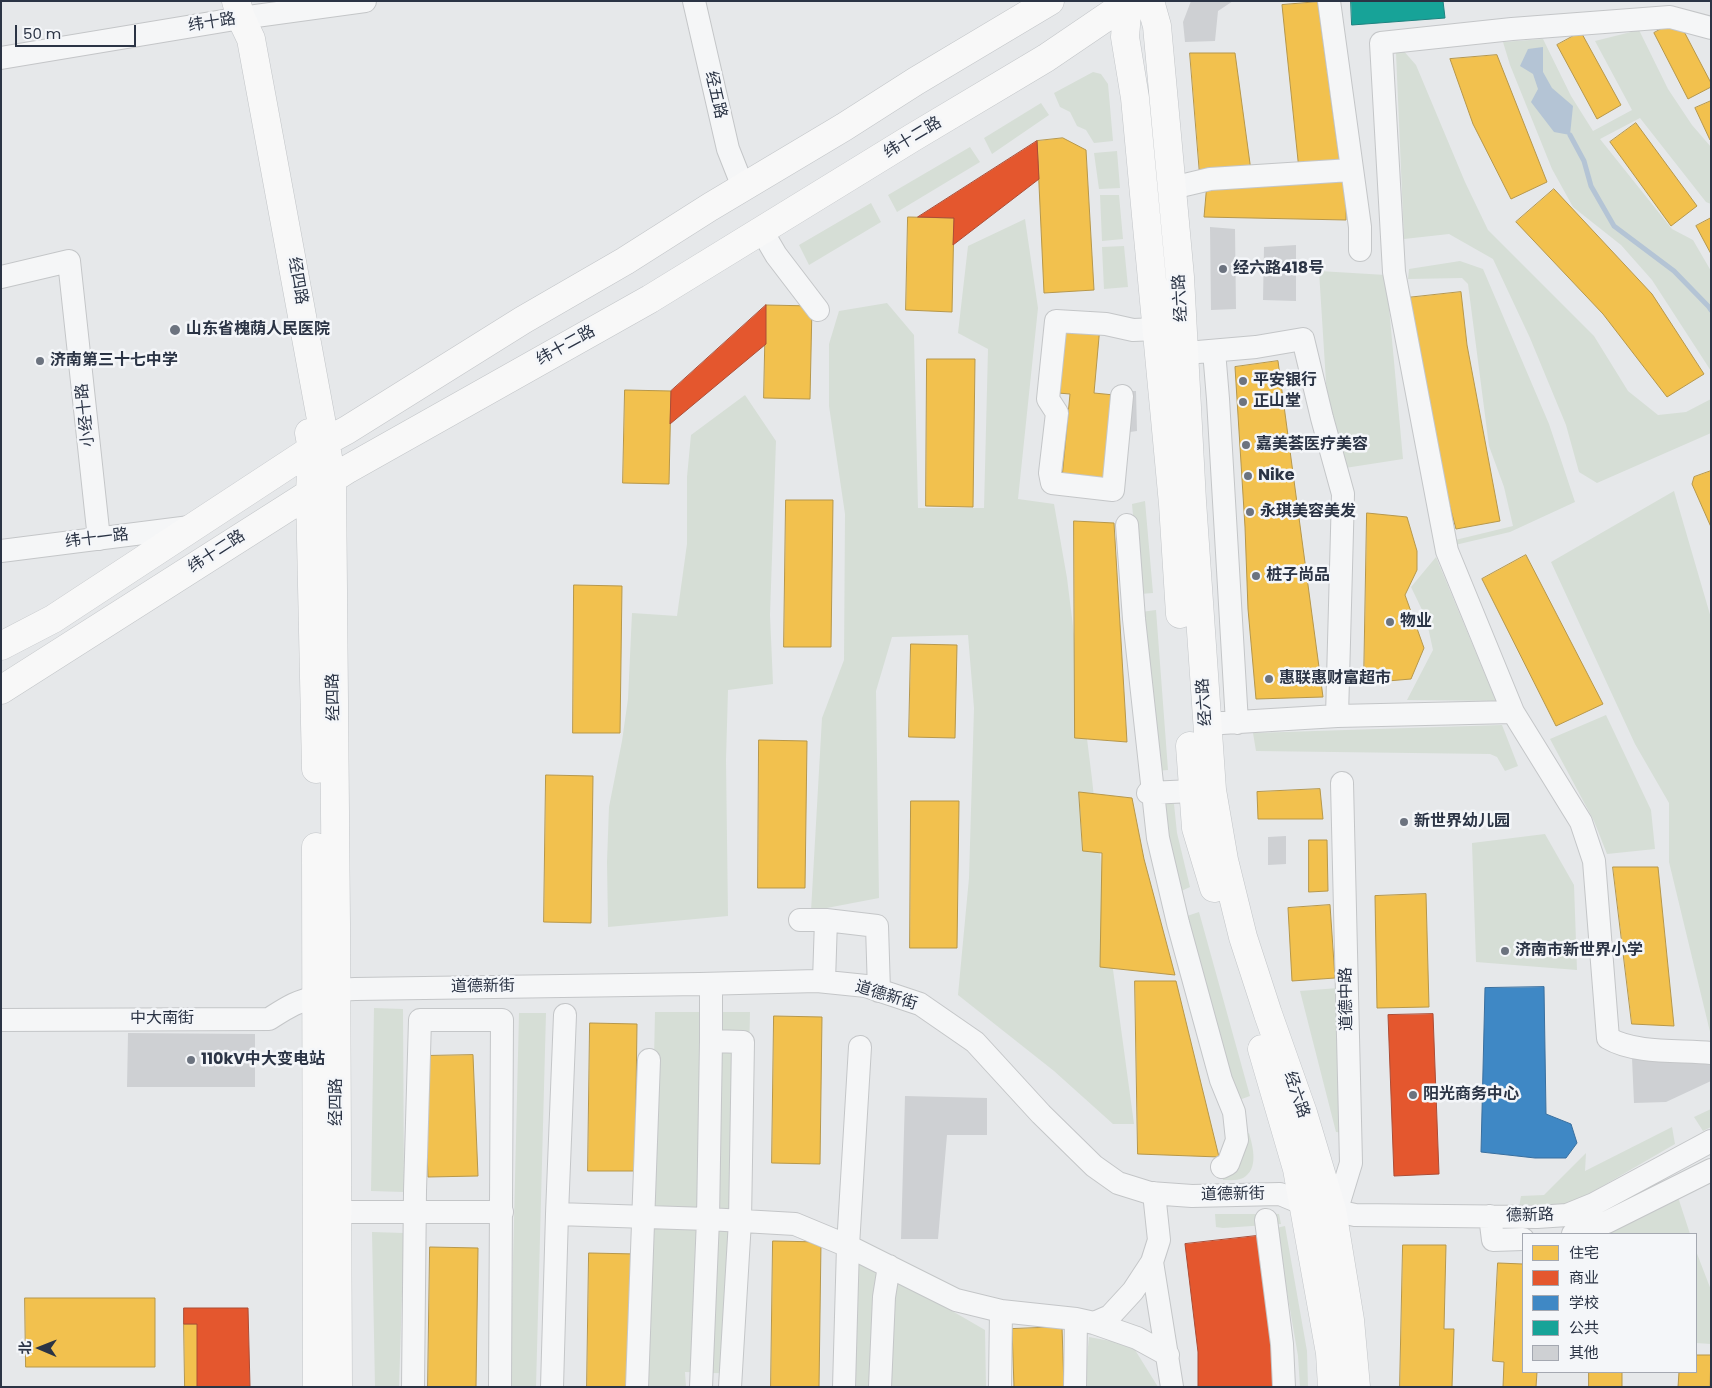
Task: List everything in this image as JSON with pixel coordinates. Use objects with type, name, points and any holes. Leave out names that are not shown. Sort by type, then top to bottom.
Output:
[{"type":"main road","points":[[1,646],[53,619],[319,445],[347,430],[523,320],[626,261],[743,187],[1050,1]]},
{"type":"main road","name":"经六路","points":[[1134,2],[1157,26],[1180,277],[1212,790],[1222,851],[1243,937],[1303,1114],[1332,1210],[1350,1320],[1356,1387]]},
{"type":"main road","name":"经六路","points":[[1134,2],[1125,37],[1135,98],[1173,504],[1196,828],[1297,1169],[1330,1353],[1332,1387]]},
{"type":"main road","name":"纬十二路","points":[[1,690],[321,486],[650,300],[912,138],[1046,58],[1134,2]]},
{"type":"main road","name":"经四路","points":[[239,9],[238,43],[319,445],[327,994],[337,1212],[338,1387]]},
{"type":"main road","name":"经四路","points":[[317,1387],[327,994]]},
{"type":"street","name":"纬十路","points":[[1,58],[239,9],[365,1]]},
{"type":"street","name":"经五路","points":[[694,1],[728,149],[743,187]]},
{"type":"street","points":[[1329,1],[1360,227],[1360,250]]},
{"type":"street","points":[[1711,28],[1670,17],[1512,29],[1381,43],[1394,272],[1447,551],[1513,712],[1581,822],[1594,861],[1608,1038],[1619,1044],[1649,1049],[1711,1053]]},
{"type":"street","points":[[1172,188],[1210,179],[1351,170]]},
{"type":"street","points":[[762,231],[776,255],[818,310]]},
{"type":"street","name":"小经十路","points":[[1,277],[69,261],[99,539]]},
{"type":"street","points":[[1122,396],[1113,490],[1052,483],[1050,473],[1057,412],[1048,398],[1056,321],[1106,324],[1133,330],[1157,330]]},
{"type":"street","points":[[1184,356],[1303,339],[1343,494],[1337,716]]},
{"type":"street","points":[[1214,351],[1237,723]]},
{"type":"street","points":[[1127,525],[1150,793],[1158,838],[1178,923],[1221,1080],[1234,1112],[1238,1140],[1228,1164],[1222,1167]]},
{"type":"street","name":"纬十一路","points":[[1,551],[193,527]]},
{"type":"street","points":[[1207,725],[1337,716],[1513,712]]},
{"type":"street","name":"道德中路","points":[[1332,1210],[1340,1199],[1351,1163],[1342,783]]},
{"type":"street","points":[[1150,793],[1193,792]]},
{"type":"street","points":[[800,920],[826,920],[877,926],[879,991]]},
{"type":"street","points":[[824,981],[826,920]]},
{"type":"street","name":"道德新街","points":[[327,994],[355,989],[824,981],[866,986],[920,1004],[974,1042],[1041,1114],[1094,1166],[1118,1183],[1154,1193],[1192,1196],[1280,1194],[1304,1204],[1332,1210]]},
{"type":"street","points":[[701,1387],[708,1219],[711,984]]},
{"type":"street","name":"中大南街","points":[[1,1020],[270,1019],[298,1002],[327,994]]},
{"type":"street","points":[[552,1387],[565,1015]]},
{"type":"street","points":[[413,1387],[420,1020],[502,1020],[500,1387]]},
{"type":"street","points":[[711,1041],[743,1042],[740,1221],[730,1387]]},
{"type":"street","points":[[844,1387],[848,1246],[860,1047]]},
{"type":"street","points":[[637,1387],[649,1060]]},
{"type":"street","name":"德新路","points":[[1332,1210],[1355,1215],[1537,1218],[1567,1215],[1594,1204],[1711,1141]]},
{"type":"street","points":[[1576,1233],[1607,1222],[1711,1170]]},
{"type":"street","points":[[1085,1321],[1110,1316],[1133,1291],[1152,1262],[1160,1240],[1154,1193]]},
{"type":"street","points":[[337,1212],[502,1212]]},
{"type":"street","points":[[557,1214],[642,1216],[795,1224],[848,1246],[956,1300],[1001,1311],[1085,1321],[1137,1338],[1168,1355]]},
{"type":"street","points":[[1490,1216],[1493,1240],[1522,1239]]},
{"type":"street","points":[[1266,1220],[1282,1344],[1284,1387]]},
{"type":"street","points":[[1152,1262],[1172,1387]]},
{"type":"street","points":[[880,1387],[884,1297],[889,1266]]},
{"type":"street","points":[[1000,1387],[1001,1311]]},
{"type":"street","points":[[1076,1387],[1085,1321]]},
{"type":"shaded area","points":[[1639,30],[1668,89],[1692,125],[1711,147],[1711,204],[1706,202],[1640,118],[1600,139],[1672,229],[1693,240],[1711,271],[1711,371],[1652,280],[1621,245],[1573,207],[1552,169],[1510,65],[1503,42],[1543,39],[1571,96],[1593,131],[1632,110],[1595,41]]},
{"type":"shaded area","points":[[1402,49],[1416,65],[1465,182],[1488,230],[1594,336],[1628,391],[1658,415],[1686,412],[1711,399],[1711,433],[1597,483],[1579,472],[1566,425],[1530,338],[1493,259],[1449,234],[1404,239],[1396,53]]},
{"type":"shaded area","points":[[1093,72],[1101,74],[1108,84],[1113,141],[1094,143],[1086,130],[1077,126],[1070,112],[1060,107],[1054,93]]},
{"type":"shaded area","points":[[1041,103],[1049,115],[992,154],[984,138]]},
{"type":"shaded area","points":[[970,147],[980,162],[897,212],[888,195]]},
{"type":"shaded area","points":[[1117,151],[1120,188],[1099,189],[1094,153]]},
{"type":"shaded area","points":[[1100,195],[1119,195],[1123,239],[1102,241]]},
{"type":"shaded area","points":[[871,203],[881,222],[809,265],[799,245]]},
{"type":"shaded area","points":[[1025,219],[1038,308],[1018,499],[1054,504],[1067,578],[1092,779],[1111,955],[1134,1124],[1113,1124],[1054,1071],[958,995],[969,878],[974,708],[968,635],[892,637],[876,691],[879,898],[811,911],[822,718],[844,660],[845,514],[829,406],[829,344],[839,311],[887,303],[914,335],[918,508],[984,508],[988,349],[958,333],[968,246]]},
{"type":"shaded area","points":[[1124,246],[1128,287],[1104,289],[1102,247]]},
{"type":"shaded area","points":[[1460,261],[1483,269],[1549,424],[1575,502],[1510,532],[1451,546],[1451,541],[1513,526],[1504,487],[1489,446],[1468,284],[1462,278],[1408,279],[1409,269]]},
{"type":"shaded area","points":[[1319,271],[1386,275],[1403,459],[1345,468],[1327,398]]},
{"type":"shaded area","points":[[745,395],[776,441],[770,615],[773,684],[728,690],[726,760],[728,916],[608,927],[607,862],[609,807],[628,699],[632,613],[677,616],[687,544],[687,477],[691,435]]},
{"type":"shaded area","points":[[1674,491],[1711,618],[1711,1036],[1669,862],[1669,803],[1635,744],[1551,562]]},
{"type":"shaded area","points":[[1145,501],[1153,593],[1140,594],[1132,504]]},
{"type":"shaded area","points":[[1436,557],[1496,701],[1407,700],[1433,650],[1426,618],[1411,587]]},
{"type":"shaded area","points":[[1156,610],[1168,770],[1155,771],[1141,612]]},
{"type":"shaded area","points":[[1606,715],[1651,810],[1655,849],[1607,854],[1594,821],[1550,739]]},
{"type":"shaded area","points":[[1502,725],[1518,766],[1505,771],[1497,757],[1490,754],[1256,751],[1253,733]]},
{"type":"shaded area","points":[[1159,803],[1174,804],[1177,833],[1190,887],[1177,893]]},
{"type":"shaded area","points":[[1545,834],[1574,885],[1577,970],[1476,962],[1472,843]]},
{"type":"shaded area","points":[[1199,912],[1250,1096],[1239,1100],[1223,1064],[1184,917]]},
{"type":"shaded area","points":[[1338,988],[1345,1133],[1336,1132],[1300,991]]},
{"type":"shaded area","points":[[374,1008],[403,1009],[404,1192],[371,1191]]},
{"type":"shaded area","points":[[655,1012],[750,1012],[742,1374],[685,1372],[686,1387],[647,1387]]},
{"type":"shaded area","points":[[519,1013],[546,1013],[536,1387],[510,1387]]},
{"type":"shaded area","points":[[1711,1109],[1711,1127],[1703,1131],[1694,1117]]},
{"type":"shaded area","points":[[1672,1127],[1675,1144],[1594,1191],[1564,1206],[1519,1207],[1521,1196],[1544,1195],[1586,1153],[1585,1171]]},
{"type":"shaded area","points":[[1249,1133],[1254,1157],[1251,1169],[1241,1179],[1223,1180],[1222,1174],[1243,1135]]},
{"type":"shaded area","points":[[1678,1197],[1690,1233],[1606,1233]]},
{"type":"shaded area","points":[[1215,1214],[1279,1214],[1281,1224],[1216,1227]]},
{"type":"shaded area","points":[[1285,1226],[1307,1351],[1308,1387],[1300,1387],[1298,1356],[1276,1228]]},
{"type":"shaded area","points":[[372,1232],[404,1233],[399,1387],[375,1387]]},
{"type":"shaded area","points":[[840,1246],[985,1330],[986,1387],[837,1387]]},
{"type":"shaded area","points":[[1697,1254],[1711,1290],[1711,1344],[1697,1343]]},
{"type":"shaded area","points":[[1089,1337],[1132,1345],[1158,1387],[1084,1387]]},
{"type":"water","points":[[1543,47],[1543,72],[1552,88],[1573,106],[1570,135],[1554,132],[1531,102],[1538,89],[1533,74],[1520,66],[1528,49]]},
{"type":"building: 住宅","points":[[1318,2],[1340,163],[1299,170],[1282,5]]},
{"type":"building: 住宅","points":[[1678,20],[1711,83],[1711,87],[1688,99],[1654,33]]},
{"type":"building: 住宅","points":[[1581,32],[1621,105],[1597,119],[1557,45]]},
{"type":"building: 住宅","points":[[1190,53],[1235,53],[1251,171],[1200,175]]},
{"type":"building: 住宅","points":[[1497,55],[1547,182],[1511,199],[1473,124],[1450,59]]},
{"type":"building: 住宅","points":[[1711,101],[1711,140],[1710,140],[1695,108]]},
{"type":"building: 住宅","points":[[1636,123],[1697,206],[1671,226],[1610,142]]},
{"type":"building: 住宅","points":[[1063,138],[1086,150],[1094,290],[1044,293],[1037,141]]},
{"type":"building: 住宅","points":[[1347,174],[1346,220],[1204,217],[1207,183]]},
{"type":"building: 住宅","points":[[1554,189],[1652,294],[1704,374],[1667,397],[1603,314],[1516,222]]},
{"type":"building: 住宅","points":[[908,217],[954,218],[952,312],[906,310]]},
{"type":"building: 住宅","points":[[1711,218],[1711,254],[1696,226]]},
{"type":"building: 住宅","points":[[1461,292],[1467,345],[1500,521],[1456,529],[1442,477],[1406,298]]},
{"type":"building: 住宅","points":[[766,305],[812,306],[810,399],[764,398]]},
{"type":"building: 住宅","points":[[1064,323],[1100,326],[1094,393],[1114,395],[1106,482],[1062,478],[1070,394],[1058,393]]},
{"type":"building: 住宅","points":[[927,359],[975,359],[973,507],[926,506]]},
{"type":"building: 住宅","points":[[1278,361],[1323,697],[1256,699],[1248,609],[1235,367]]},
{"type":"building: 住宅","points":[[625,390],[671,391],[669,484],[623,483]]},
{"type":"building: 住宅","points":[[1711,471],[1711,527],[1692,484],[1694,477]]},
{"type":"building: 住宅","points":[[786,500],[833,500],[831,647],[784,647]]},
{"type":"building: 住宅","name":"物业","points":[[1367,513],[1407,517],[1417,551],[1417,570],[1405,595],[1424,648],[1411,679],[1364,683]]},
{"type":"building: 住宅","points":[[1074,521],[1114,523],[1127,742],[1075,738]]},
{"type":"building: 住宅","points":[[1526,555],[1603,704],[1556,726],[1482,579]]},
{"type":"building: 住宅","points":[[574,585],[622,586],[620,733],[573,733]]},
{"type":"building: 住宅","points":[[911,644],[957,645],[955,738],[909,737]]},
{"type":"building: 住宅","points":[[759,740],[807,741],[805,888],[758,888]]},
{"type":"building: 住宅","points":[[546,775],[593,776],[591,923],[544,922]]},
{"type":"building: 住宅","points":[[1320,789],[1323,819],[1258,819],[1257,792]]},
{"type":"building: 住宅","points":[[1079,792],[1132,798],[1144,859],[1175,975],[1100,967],[1102,853],[1083,851]]},
{"type":"building: 住宅","points":[[911,801],[959,801],[957,948],[910,948]]},
{"type":"building: 住宅","points":[[1309,840],[1327,840],[1328,891],[1309,892]]},
{"type":"building: 住宅","points":[[1613,867],[1658,867],[1674,1026],[1632,1024]]},
{"type":"building: 住宅","points":[[1426,894],[1429,1007],[1377,1008],[1375,896]]},
{"type":"building: 住宅","points":[[1330,905],[1335,978],[1292,981],[1288,908]]},
{"type":"building: 住宅","points":[[1135,981],[1176,981],[1219,1157],[1138,1154]]},
{"type":"building: 住宅","points":[[774,1016],[822,1017],[820,1164],[772,1163]]},
{"type":"building: 住宅","points":[[590,1023],[637,1024],[635,1171],[588,1171]]},
{"type":"building: 住宅","points":[[473,1055],[478,1176],[428,1177],[423,1056]]},
{"type":"building: 住宅","points":[[773,1241],[821,1242],[819,1387],[771,1387]]},
{"type":"building: 住宅","points":[[1260,1242],[1268,1323],[1198,1326],[1193,1246]]},
{"type":"building: 住宅","points":[[1403,1245],[1446,1245],[1444,1329],[1454,1329],[1452,1387],[1400,1387]]},
{"type":"building: 住宅","points":[[430,1247],[478,1248],[476,1387],[428,1387]]},
{"type":"building: 住宅","points":[[589,1253],[636,1254],[634,1387],[587,1387]]},
{"type":"building: 住宅","points":[[1498,1263],[1522,1264],[1522,1373],[1537,1373],[1536,1387],[1503,1387],[1504,1362],[1493,1361]]},
{"type":"building: 住宅","points":[[25,1298],[155,1298],[155,1367],[26,1367]]},
{"type":"building: 住宅","points":[[184,1324],[232,1324],[232,1387],[185,1387]]},
{"type":"building: 住宅","points":[[1062,1327],[1064,1387],[1014,1387],[1012,1329]]},
{"type":"building: 住宅","points":[[1697,1355],[1711,1355],[1710,1387],[1678,1387],[1679,1373],[1697,1373]]},
{"type":"building: 住宅","points":[[1589,1373],[1622,1373],[1622,1387],[1589,1387]]},
{"type":"building: 商业","points":[[1037,141],[1039,179],[953,245],[954,218],[918,217]]},
{"type":"building: 商业","points":[[766,305],[766,344],[670,424],[671,391]]},
{"type":"building: 商业","name":"阳光商务中心","points":[[1433,1014],[1439,1174],[1394,1176],[1388,1015]]},
{"type":"building: 商业","points":[[1265,1235],[1275,1387],[1198,1387],[1198,1352],[1185,1244]]},
{"type":"building: 商业","points":[[184,1308],[248,1308],[250,1387],[197,1387],[197,1324],[184,1324]]},
{"type":"building: 学校","points":[[1544,987],[1546,1114],[1571,1124],[1577,1143],[1566,1158],[1535,1158],[1481,1152],[1485,988]]},
{"type":"building: 公共","points":[[1351,1],[1443,1],[1445,18],[1352,25]]},
{"type":"building: 其他","points":[[1191,1],[1233,1],[1218,11],[1215,41],[1185,42],[1183,22]]},
{"type":"building: 其他","name":"经六路418号","points":[[1210,227],[1235,229],[1236,309],[1211,310]]},
{"type":"building: 其他","points":[[1296,245],[1296,301],[1263,300],[1264,247]]},
{"type":"building: 其他","points":[[1127,391],[1136,391],[1137,431],[1130,432]]},
{"type":"building: 其他","points":[[1286,836],[1286,864],[1268,865],[1268,837]]},
{"type":"building: 其他","name":"110kV中大变电站","points":[[128,1033],[255,1034],[255,1087],[127,1087]]},
{"type":"building: 其他","points":[[1711,1055],[1711,1081],[1666,1102],[1634,1103],[1632,1058]]},
{"type":"building: 其他","points":[[905,1096],[987,1098],[987,1135],[947,1135],[938,1239],[901,1239]]},
{"type":"waterway","points":[[1570,135],[1584,161],[1591,186],[1614,226],[1674,271],[1711,310]]},
{"type":"place","name":"经六路418号","points":[[1223,269]]},
{"type":"place","name":"山东省槐荫人民医院","points":[[175,330]]},
{"type":"place","name":"济南第三十七中学","points":[[40,361]]},
{"type":"place","name":"平安银行","points":[[1243,381]]},
{"type":"place","name":"正山堂","points":[[1243,402]]},
{"type":"place","name":"嘉美荟医疗美容","points":[[1246,445]]},
{"type":"place","name":"Nike","points":[[1248,476]]},
{"type":"place","name":"永琪美容美发","points":[[1250,512]]},
{"type":"place","name":"桩子尚品","points":[[1256,576]]},
{"type":"place","name":"物业","points":[[1390,622]]},
{"type":"place","name":"惠联惠财富超市","points":[[1269,679]]},
{"type":"place","name":"新世界幼儿园","points":[[1404,822]]},
{"type":"place","name":"济南市新世界小学","points":[[1505,951]]},
{"type":"place","name":"110kV中大变电站","points":[[191,1060]]},
{"type":"place","name":"阳光商务中心","points":[[1413,1095]]}]
